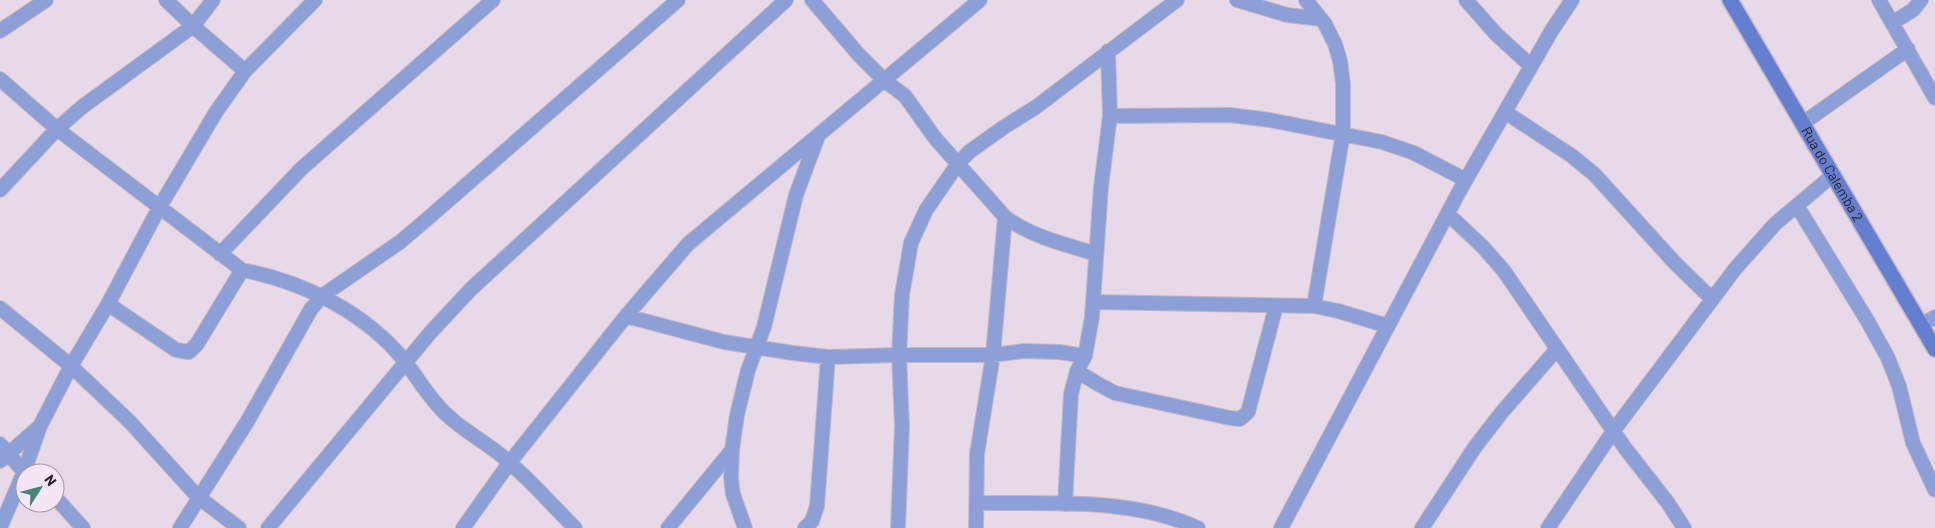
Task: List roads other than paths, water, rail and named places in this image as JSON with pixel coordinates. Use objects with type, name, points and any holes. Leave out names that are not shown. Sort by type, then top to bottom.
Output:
[{"type":"main road","name":"Rua do Calemba 2","points":[[1730,0],[1935,349]]},
{"type":"street","points":[[0,31],[46,0]]},
{"type":"street","points":[[166,0],[245,71]]},
{"type":"street","points":[[0,190],[57,129],[82,107],[193,26],[213,0]]},
{"type":"street","points":[[27,463],[40,426],[71,366],[108,304],[159,208],[216,112],[245,71],[316,0]]},
{"type":"street","points":[[220,254],[333,138],[493,0]]},
{"type":"street","points":[[180,528],[247,422],[311,309],[322,296],[420,226],[678,0]]},
{"type":"street","points":[[268,528],[430,333],[471,289],[786,0]]},
{"type":"street","points":[[812,0],[859,55],[885,81],[905,96],[957,165],[1005,217],[1036,235],[1096,254]]},
{"type":"street","points":[[464,528],[510,462],[626,316],[688,244],[980,0]]},
{"type":"street","points":[[898,528],[902,426],[899,355],[902,295],[911,242],[926,210],[957,165],[969,152],[1036,106],[1177,0]]},
{"type":"street","points":[[1237,0],[1286,15],[1321,19]]},
{"type":"street","points":[[1306,0],[1321,19],[1334,44],[1340,61],[1343,83],[1343,133],[1314,306]]},
{"type":"street","points":[[1466,0],[1496,34],[1532,66]]},
{"type":"street","points":[[1281,528],[1466,180],[1504,112],[1572,0]]},
{"type":"street","points":[[1878,0],[1935,98]]},
{"type":"street","points":[[1892,23],[1913,10],[1921,0]]},
{"type":"street","points":[[1803,123],[1908,49]]},
{"type":"street","points":[[1065,504],[1071,394],[1076,371],[1085,356],[1090,337],[1101,187],[1110,116],[1108,51]]},
{"type":"street","points":[[0,78],[57,129],[242,270],[266,274],[322,296],[342,307],[364,323],[389,344],[406,362],[445,413],[510,462],[574,528]]},
{"type":"street","points":[[1504,112],[1572,156],[1594,174],[1675,263],[1712,299]]},
{"type":"street","points":[[1110,116],[1230,115],[1343,133],[1382,142],[1414,153],[1466,180]]},
{"type":"street","points":[[745,528],[733,494],[731,479],[732,450],[741,392],[758,348],[796,195],[818,136]]},
{"type":"street","points":[[1548,528],[1614,430],[1735,269],[1775,224],[1833,175]]},
{"type":"street","points":[[1797,206],[1867,320],[1888,358],[1899,386],[1913,443],[1935,490]]},
{"type":"street","points":[[1448,214],[1504,270],[1636,463],[1668,503],[1684,528]]},
{"type":"street","points":[[976,528],[977,454],[994,355],[1005,217]]},
{"type":"street","points":[[108,304],[176,350],[189,352],[197,344],[242,270]]},
{"type":"street","points":[[1093,302],[1314,306],[1388,326]]},
{"type":"street","points":[[1076,371],[1115,393],[1240,419],[1248,412],[1276,306]]},
{"type":"street","points":[[0,308],[71,366],[130,422],[198,497],[239,528]]},
{"type":"street","points":[[626,316],[715,340],[758,348],[828,357],[994,355],[1024,351],[1059,352],[1085,356]]},
{"type":"street","points":[[1921,325],[1935,317]]},
{"type":"street","points":[[1422,528],[1475,447],[1496,419],[1558,349]]},
{"type":"street","points":[[805,528],[812,520],[817,506],[828,357]]},
{"type":"street","points":[[15,465],[2,453],[40,426]]},
{"type":"street","points":[[668,528],[732,450]]},
{"type":"street","points":[[0,528],[15,494]]},
{"type":"street","points":[[977,503],[1065,504],[1132,509],[1160,515],[1198,528]]},
{"type":"street","points":[[65,508],[83,528]]}]
